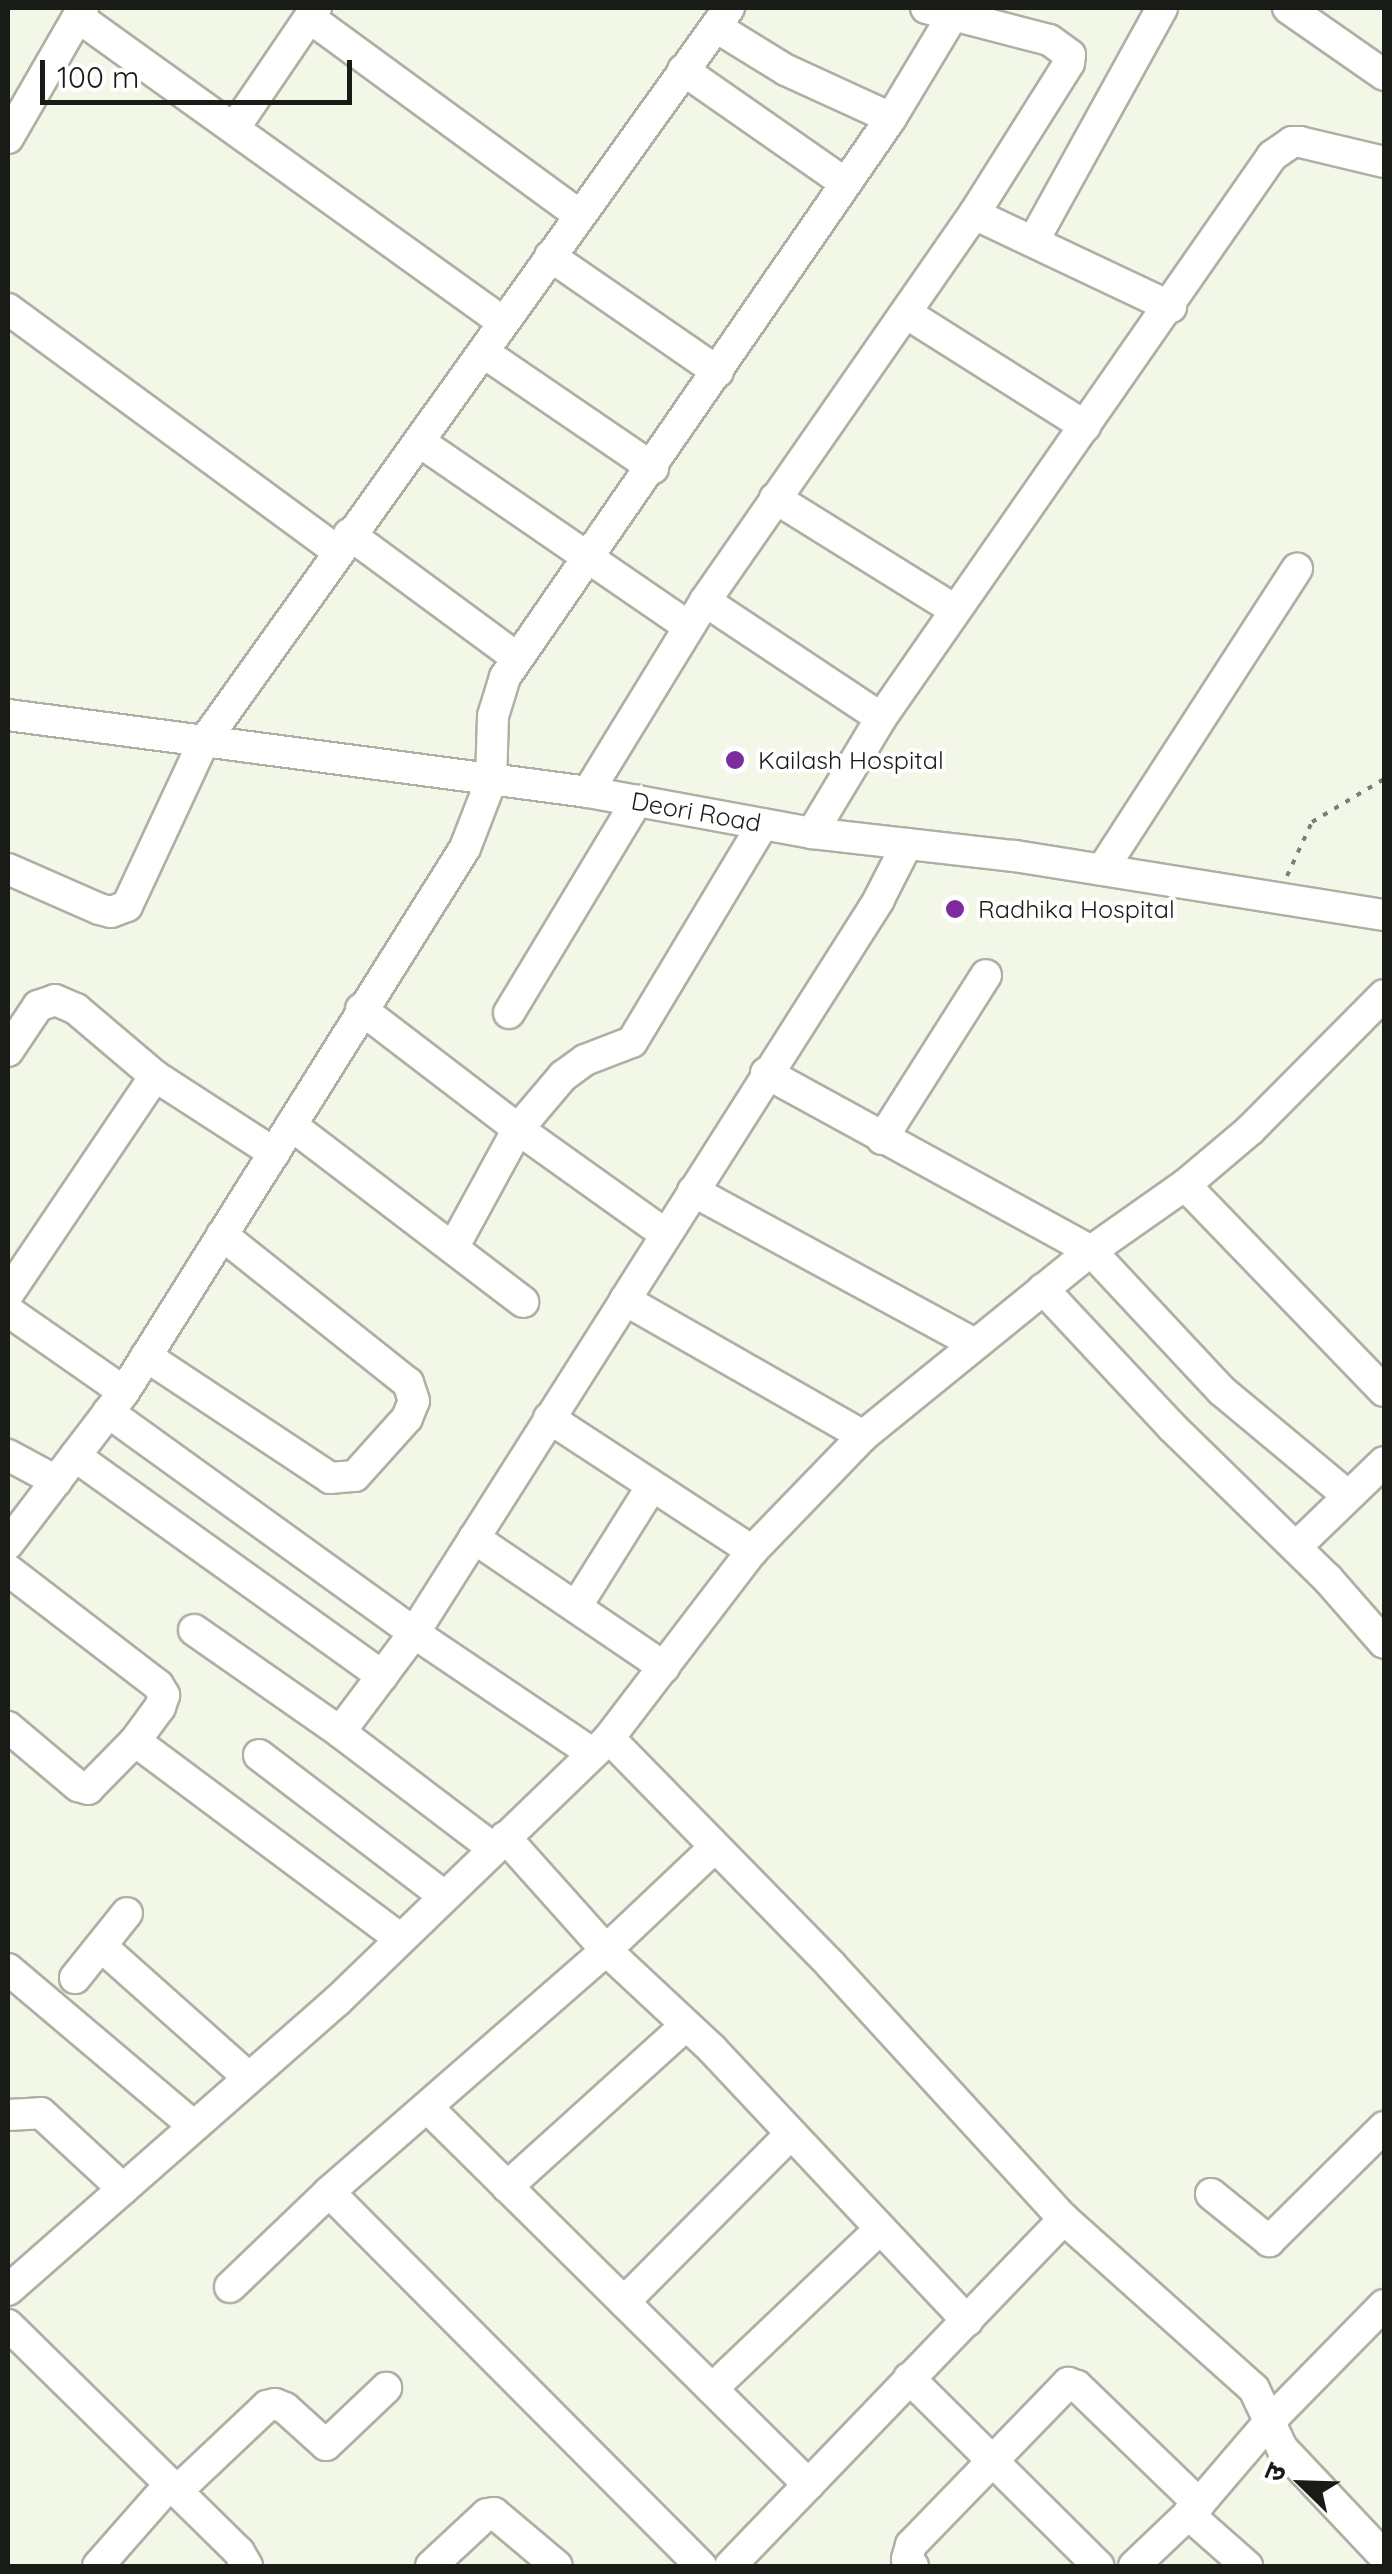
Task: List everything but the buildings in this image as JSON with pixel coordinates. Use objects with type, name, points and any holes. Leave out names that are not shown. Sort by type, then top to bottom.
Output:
[{"type":"street","points":[[1034,240],[1162,8]]},
{"type":"street","points":[[1288,8],[1384,75]]},
{"type":"street","points":[[8,1544],[116,1402],[465,848],[491,781],[494,716],[505,676],[653,468],[891,118],[945,11],[1049,40],[1070,55],[1066,70],[974,214],[697,614],[588,792]]},
{"type":"street","points":[[8,138],[80,12],[503,322]]},
{"type":"street","points":[[235,127],[313,13],[579,215]]},
{"type":"street","points":[[8,869],[99,909],[111,912],[127,906],[204,743],[343,542],[420,442],[722,17],[786,70],[891,118]]},
{"type":"street","points":[[682,70],[845,184]]},
{"type":"street","points":[[812,832],[881,718],[1272,156],[1292,142],[1320,144],[1384,162]]},
{"type":"street","points":[[974,214],[1171,306]]},
{"type":"street","points":[[550,256],[718,372]]},
{"type":"street","points":[[8,309],[517,658]]},
{"type":"street","points":[[906,313],[1085,426]]},
{"type":"street","points":[[483,352],[653,468]]},
{"type":"street","points":[[420,442],[586,558],[697,614],[881,718]]},
{"type":"street","points":[[776,498],[955,610]]},
{"type":"street","points":[[1102,870],[1297,568]]},
{"type":"street","name":"Deori Road","points":[[8,715],[588,792],[812,832],[1102,870],[1384,915]]},
{"type":"street","points":[[509,1013],[637,802]]},
{"type":"street","points":[[453,1248],[518,1130],[574,1067],[632,1042],[763,824]]},
{"type":"street","points":[[340,1732],[414,1633],[879,899],[908,844]]},
{"type":"street","points":[[882,1139],[986,975]]},
{"type":"street","points":[[8,2290],[337,2001],[601,1746],[752,1551],[862,1436],[1091,1251],[1185,1185],[1250,1130],[1384,995]]},
{"type":"street","points":[[8,1050],[38,1006],[55,1000],[76,1008],[155,1076],[274,1153]]},
{"type":"street","points":[[361,1009],[518,1130],[664,1233]]},
{"type":"street","points":[[766,1073],[1091,1251],[1222,1391],[1347,1494]]},
{"type":"street","points":[[8,1294],[155,1076]]},
{"type":"street","points":[[291,1126],[523,1302]]},
{"type":"street","points":[[1185,1185],[1384,1391]]},
{"type":"street","points":[[693,1190],[975,1344]]},
{"type":"street","points":[[146,1356],[330,1478],[355,1476],[408,1418],[414,1401],[408,1383],[222,1236]]},
{"type":"street","points":[[1042,1290],[1172,1427],[1383,1638]]},
{"type":"street","points":[[625,1300],[862,1436]]},
{"type":"street","points":[[8,1311],[116,1402],[414,1633],[601,1746],[715,1848],[1064,2219],[1254,2389],[1282,2448],[1378,2557]]},
{"type":"street","points":[[548,1418],[752,1551]]},
{"type":"street","points":[[8,1455],[56,1482]]},
{"type":"street","points":[[76,1456],[382,1676]]},
{"type":"street","points":[[1296,1547],[1384,1462]]},
{"type":"street","points":[[576,1607],[652,1486]]},
{"type":"street","points":[[474,1538],[664,1667]]},
{"type":"street","points":[[8,1570],[158,1685],[164,1696],[160,1708],[135,1741],[88,1788],[78,1786],[8,1727]]},
{"type":"street","points":[[194,1630],[499,1842],[686,2025],[966,2321]]},
{"type":"street","points":[[135,1741],[399,1938]]},
{"type":"street","points":[[259,1755],[444,1896]]},
{"type":"street","points":[[230,2287],[329,2192],[606,1950],[715,1848]]},
{"type":"street","points":[[76,1978],[127,1913]]},
{"type":"street","points":[[101,1946],[249,2078]]},
{"type":"street","points":[[8,1968],[194,2126]]},
{"type":"street","points":[[508,2187],[686,2025]]},
{"type":"street","points":[[427,2107],[809,2485]]},
{"type":"street","points":[[8,2115],[41,2113],[123,2188]]},
{"type":"street","points":[[1211,2194],[1269,2241],[1384,2127]]},
{"type":"street","points":[[624,2302],[791,2134]]},
{"type":"street","points":[[329,2192],[700,2566]]},
{"type":"street","points":[[730,2566],[1064,2219]]},
{"type":"street","points":[[712,2389],[880,2229]]},
{"type":"street","points":[[1134,2566],[1194,2509],[1270,2422],[1384,2305]]},
{"type":"street","points":[[8,2324],[239,2552],[247,2566]]},
{"type":"street","points":[[909,2378],[1098,2566]]},
{"type":"street","points":[[913,2566],[908,2559],[911,2546],[1062,2386],[1072,2383],[1247,2566]]},
{"type":"street","points":[[98,2566],[174,2488],[267,2406],[285,2408],[326,2445],[386,2388]]},
{"type":"street","points":[[431,2566],[488,2514],[494,2513],[557,2566]]},
{"type":"path","points":[[1280,900],[1297,847],[1312,822],[1384,779]]},
{"type":"place","name":"Kailash Hospital","points":[[735,760]]},
{"type":"place","name":"Radhika Hospital","points":[[955,909]]}]
